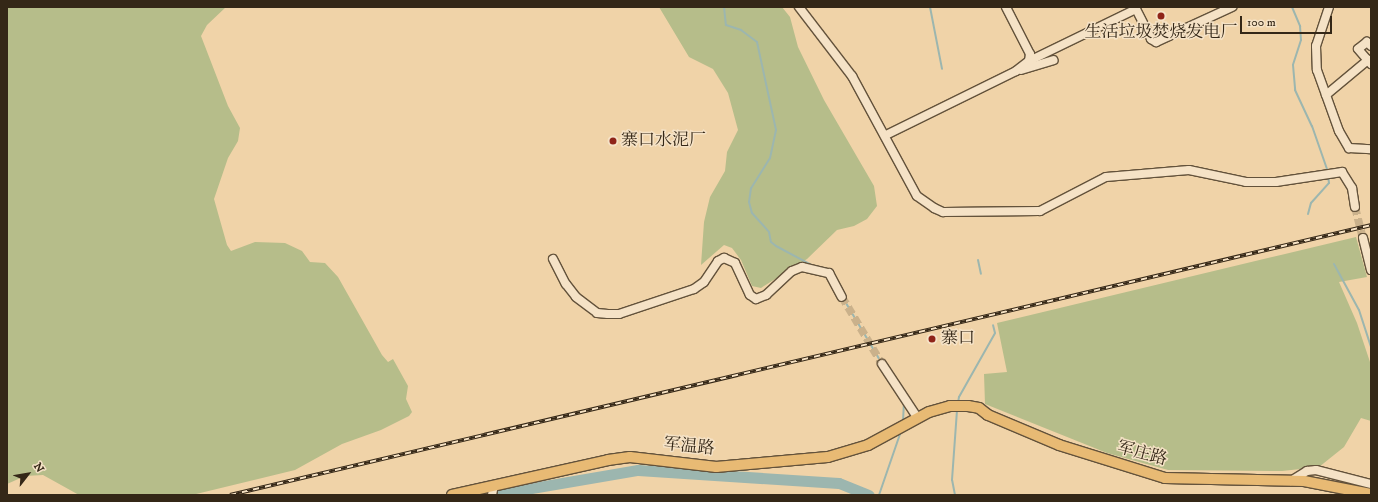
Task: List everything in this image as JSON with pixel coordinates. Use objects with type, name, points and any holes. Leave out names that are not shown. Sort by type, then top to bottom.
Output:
[{"type":"main road","name":"军庄路","points":[[917,418],[950,406],[968,406],[978,408],[988,415],[1059,445],[1145,474],[1181,479],[1290,481],[1335,486],[1371,494]]},
{"type":"main road","name":"军温路","points":[[452,495],[493,490],[630,457],[716,467],[828,457],[861,447],[917,418]]},
{"type":"street","points":[[799,7],[852,76],[886,135],[917,196],[934,208],[953,213],[1040,211],[1100,180],[1112,176],[1189,170],[1235,182],[1276,182],[1316,176],[1335,171],[1342,172],[1348,177],[1355,207]]},
{"type":"street","points":[[1006,7],[1030,54],[1029,61]]},
{"type":"street","points":[[1016,71],[1029,61],[1135,8],[1151,39],[1156,42],[1232,7]]},
{"type":"street","points":[[1329,7],[1320,30],[1315,59],[1326,95],[1348,148],[1371,149]]},
{"type":"street","points":[[1326,95],[1369,62],[1358,49],[1367,42],[1371,46]]},
{"type":"street","points":[[886,135],[1016,71],[1053,60]]},
{"type":"street","points":[[1363,238],[1371,270]]},
{"type":"street","points":[[553,259],[566,284],[581,301],[597,312],[608,314],[619,314],[694,289],[704,282],[718,261],[724,258],[735,263],[750,295],[756,299],[766,295],[792,271],[802,267],[829,273],[842,296]]},
{"type":"street","points":[[882,364],[917,418]]},
{"type":"street","points":[[1290,481],[1307,471],[1316,470],[1371,484]]},
{"type":"green space","points":[[7,7],[226,7],[207,25],[201,36],[228,106],[240,128],[238,141],[228,158],[214,199],[227,245],[231,251],[255,242],[285,243],[302,251],[310,262],[325,263],[338,277],[382,355],[388,362],[393,359],[408,386],[406,399],[412,412],[409,416],[381,430],[342,444],[295,470],[192,495],[79,495],[43,475],[25,476],[7,484]]},
{"type":"green space","points":[[659,7],[782,7],[790,17],[798,47],[824,100],[874,186],[877,206],[867,219],[854,226],[837,230],[807,259],[761,288],[752,286],[741,260],[732,248],[724,245],[701,265],[704,222],[710,197],[725,171],[727,152],[738,130],[728,93],[713,69],[689,57]]},
{"type":"green space","points":[[1356,237],[1367,277],[1339,282],[1357,323],[1371,365],[1371,421],[1361,418],[1344,447],[1319,467],[1282,471],[1168,470],[1107,453],[985,404],[984,374],[1007,372],[997,323]]},
{"type":"waterway","points":[[724,7],[726,25],[741,30],[757,42],[776,130],[770,158],[751,188],[749,202],[752,213],[769,232],[771,242],[817,268]]},
{"type":"waterway","points":[[930,7],[942,69]]},
{"type":"waterway","points":[[1292,7],[1300,26],[1301,40],[1293,65],[1295,90],[1312,126],[1328,172]]},
{"type":"waterway","points":[[1308,214],[1311,203],[1329,183],[1328,176]]},
{"type":"waterway","points":[[978,260],[981,274]]},
{"type":"waterway","points":[[1334,264],[1359,310],[1371,346]]},
{"type":"waterway","points":[[843,298],[881,362]]},
{"type":"waterway","points":[[958,403],[959,397],[995,333],[993,325]]},
{"type":"waterway","points":[[903,421],[904,404]]},
{"type":"waterway","points":[[955,495],[952,480],[957,410]]},
{"type":"waterway","points":[[879,495],[901,431]]},
{"type":"waterway","points":[[497,494],[638,470],[839,483],[869,495]]},
{"type":"tunnel","points":[[1355,207],[1363,238]]},
{"type":"tunnel","points":[[842,297],[882,364]]},
{"type":"railway","points":[[230,495],[1371,225]]},
{"type":"place","name":"生活垃圾焚烧发电厂","points":[[1161,16]]},
{"type":"place","name":"寨口水泥厂","points":[[613,141]]},
{"type":"place","name":"寨口","points":[[932,339]]}]
